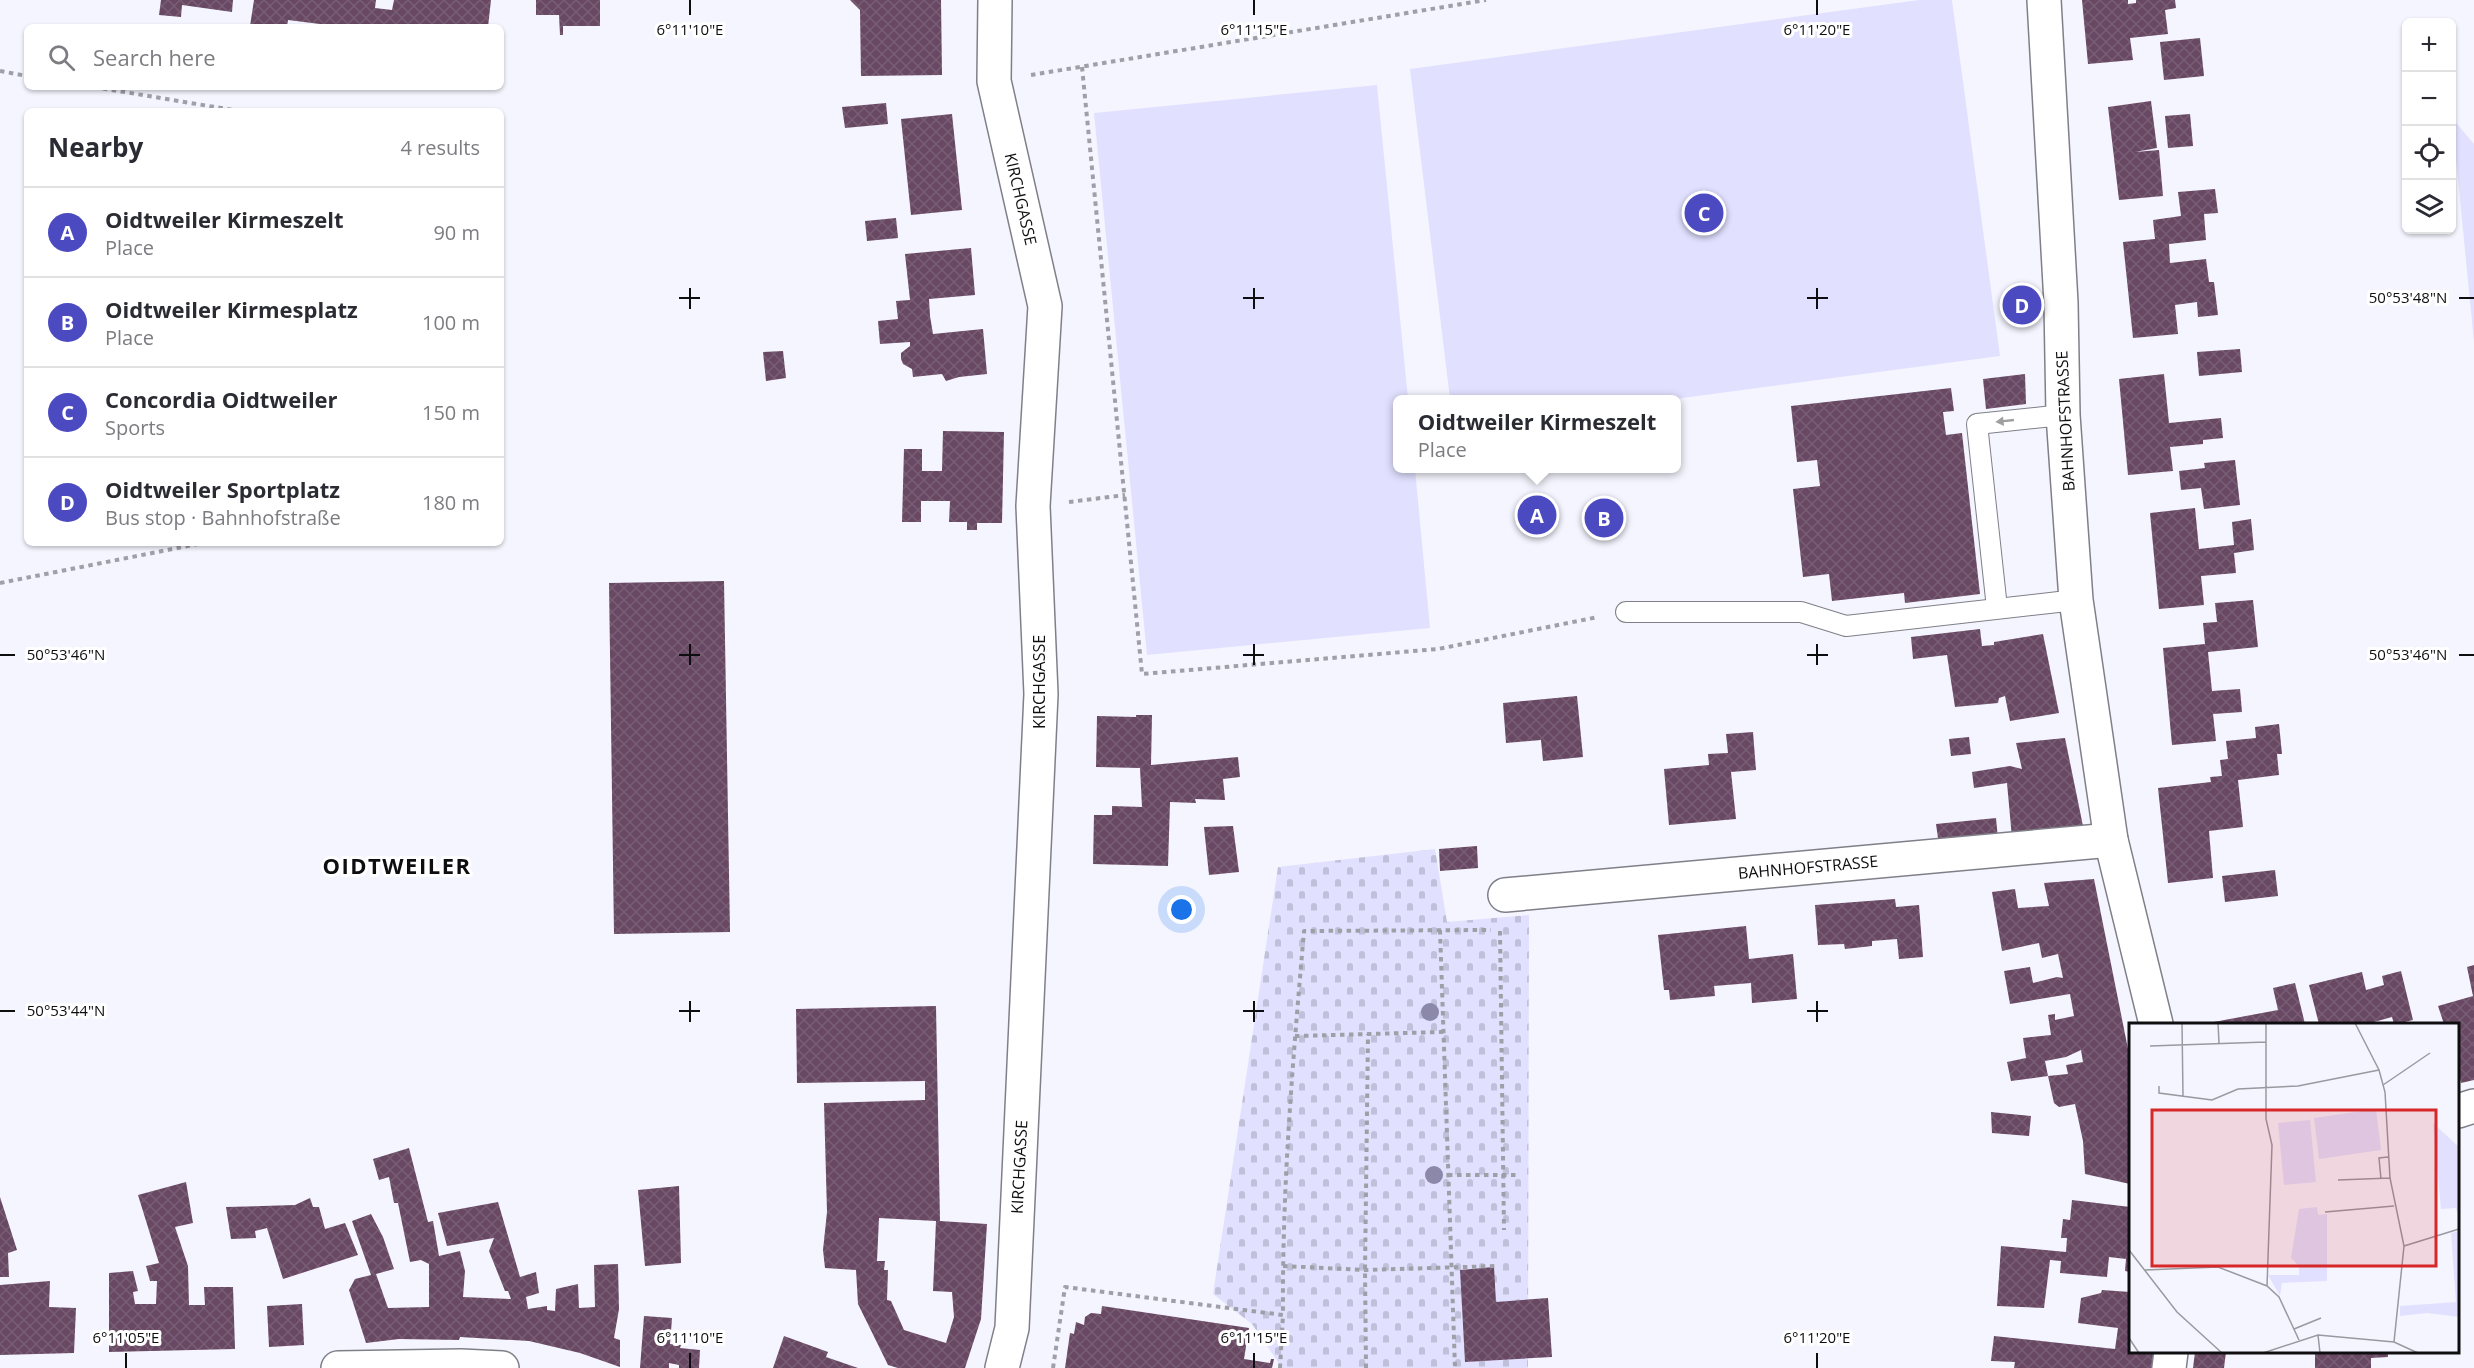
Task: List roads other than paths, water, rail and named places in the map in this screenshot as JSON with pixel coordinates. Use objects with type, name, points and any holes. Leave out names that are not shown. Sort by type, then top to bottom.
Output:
[{"type":"street","name":"KIRCHGASSE","points":[[995,0],[994,81],[1045,306],[1033,506],[1041,694],[1012,1328],[1002,1368]]},
{"type":"street","name":"BAHNHOFSTRASSE","points":[[2044,0],[2061,303],[2063,415],[2076,600],[2111,840],[2157,1023]]},
{"type":"street","name":"BAHNHOFSTRASSE","points":[[1504,895],[2111,840]]},
{"type":"street","points":[[2459,1110],[2474,1106]]},
{"type":"street","points":[[2169,1368],[2171,1353]]},
{"type":"street","points":[[338,1368],[461,1366],[502,1368]]},
{"type":"lane","points":[[1997,608],[1977,424],[2063,415]]},
{"type":"lane","points":[[1626,612],[1801,612],[1846,626],[2076,600]]},
{"type":"place","name":"Concordia Oidtweiler","points":[[1704,213]]},
{"type":"place","name":"Oidtweiler Sportplatz","points":[[2022,305]]},
{"type":"place","name":"Oidtweiler Kirmeszelt","points":[[1537,515]]},
{"type":"place","name":"Oidtweiler Kirmesplatz","points":[[1604,518]]},
{"type":"district","name":"OIDTWEILER","points":[[397,866]]}]
